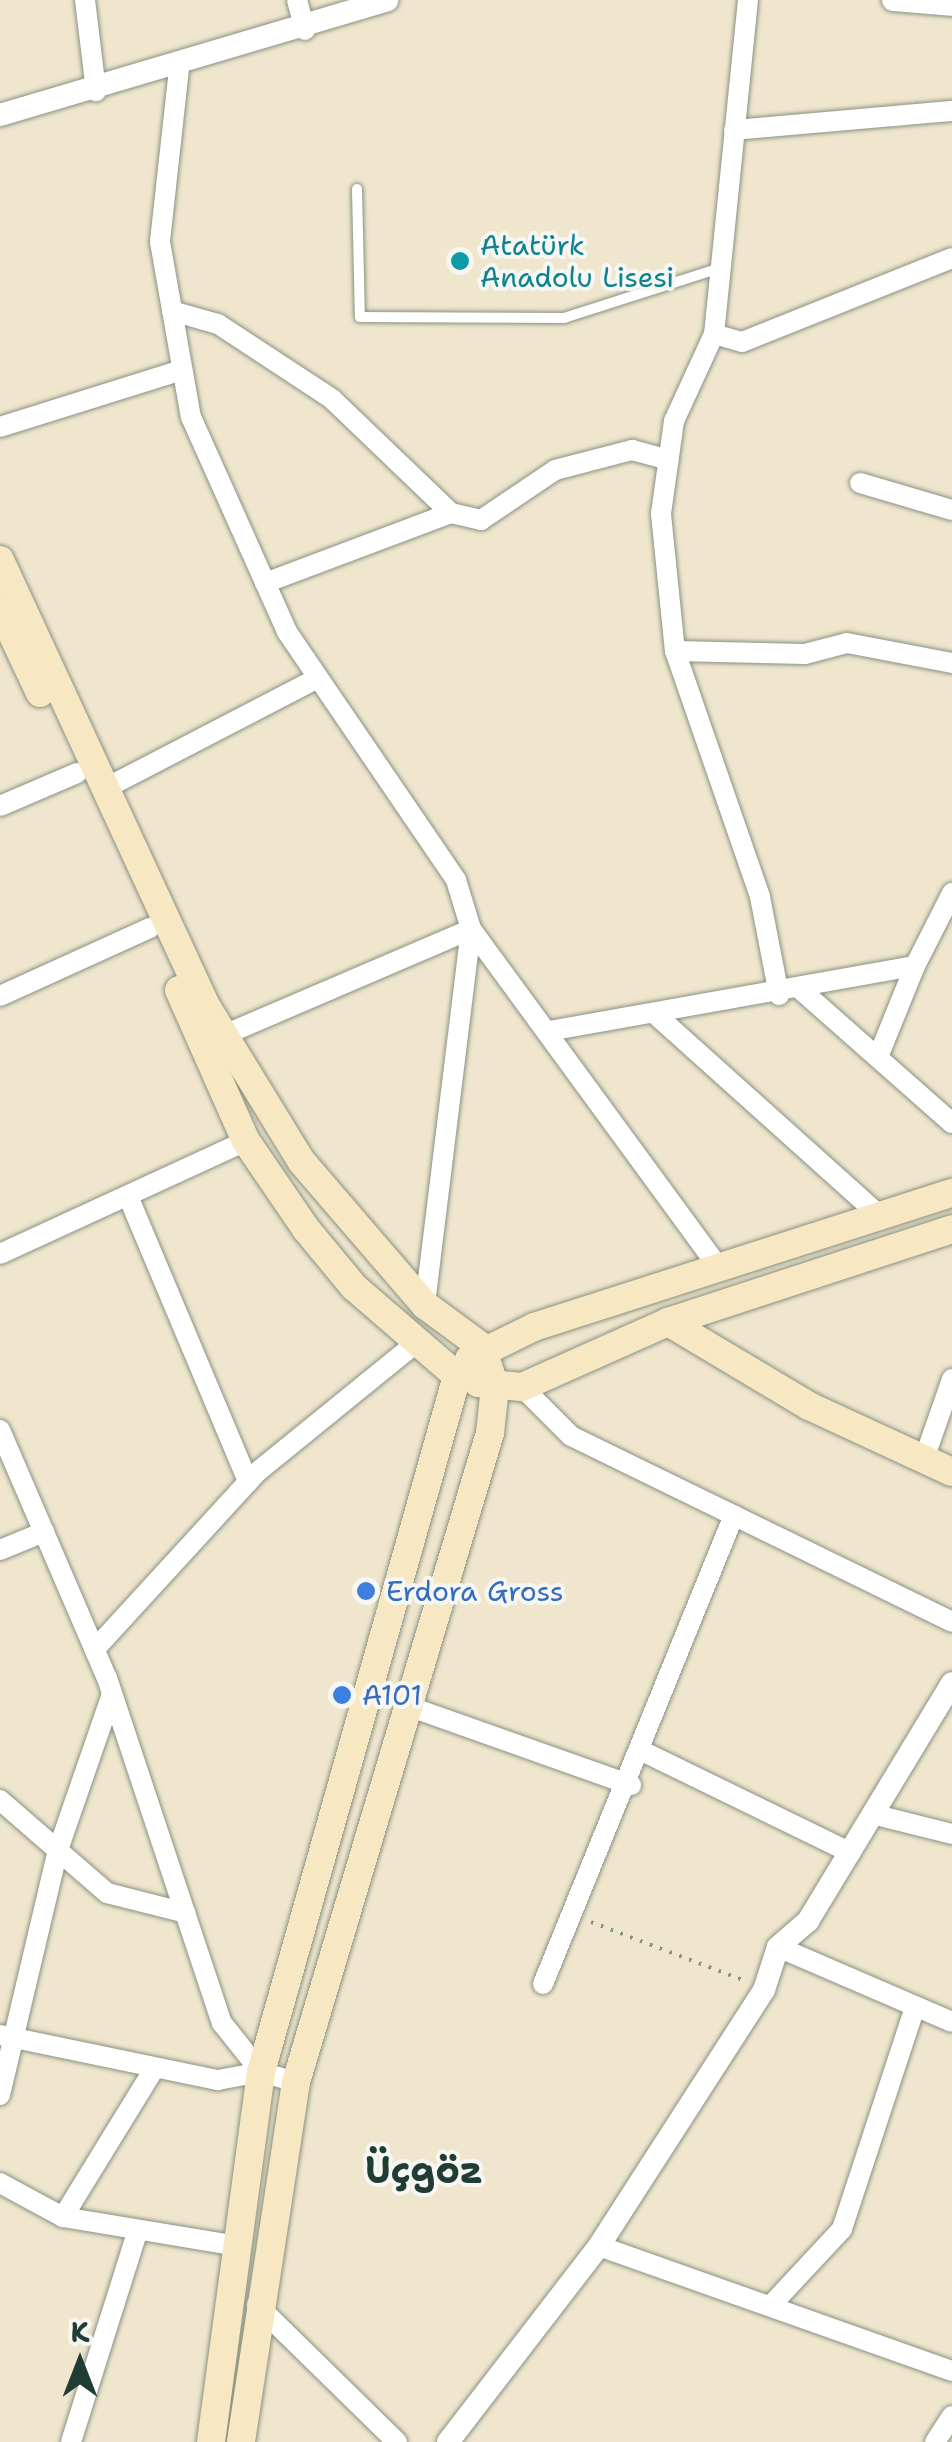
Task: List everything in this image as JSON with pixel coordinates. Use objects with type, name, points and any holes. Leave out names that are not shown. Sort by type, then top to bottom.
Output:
[{"type":"main road","points":[[0,560],[104,789],[224,1035],[302,1162],[425,1305],[482,1347],[508,1387]]},
{"type":"main road","points":[[2,619],[150,928],[246,1141],[332,1264],[416,1344],[457,1376],[508,1387],[668,1322],[952,1228]]},
{"type":"main road","points":[[211,2442],[232,2245],[261,2072],[457,1376],[482,1347],[952,1193]]},
{"type":"main road","points":[[668,1322],[808,1406],[952,1472]]},
{"type":"main road","points":[[241,2442],[257,2305],[296,2082],[405,1705],[490,1432],[508,1387]]},
{"type":"street","points":[[85,0],[96,91]]},
{"type":"street","points":[[297,0],[305,30]]},
{"type":"street","points":[[0,115],[180,69],[386,0]]},
{"type":"street","points":[[748,0],[724,266],[714,334],[674,421],[661,514],[675,651],[760,897],[779,994]]},
{"type":"street","points":[[893,0],[952,4]]},
{"type":"street","points":[[180,69],[160,242],[191,417],[265,583],[318,678],[456,880],[471,929],[719,1268]]},
{"type":"street","points":[[734,130],[952,111]]},
{"type":"street","points":[[714,334],[742,342],[952,258]]},
{"type":"street","points":[[172,310],[218,324],[332,399],[451,513],[482,520],[554,470],[632,450],[669,460]]},
{"type":"street","points":[[0,427],[182,370]]},
{"type":"street","points":[[860,483],[952,510]]},
{"type":"street","points":[[265,583],[451,513]]},
{"type":"street","points":[[675,651],[804,654],[847,643],[952,663]]},
{"type":"street","points":[[104,789],[318,678]]},
{"type":"street","points":[[0,806],[77,773]]},
{"type":"street","points":[[878,1058],[915,966],[952,892]]},
{"type":"street","points":[[0,996],[150,928]]},
{"type":"street","points":[[224,1035],[471,929]]},
{"type":"street","points":[[425,1305],[471,929]]},
{"type":"street","points":[[549,1031],[802,990],[915,966]]},
{"type":"street","points":[[802,990],[952,1122]]},
{"type":"street","points":[[655,1014],[880,1216]]},
{"type":"street","points":[[0,1254],[246,1141]]},
{"type":"street","points":[[128,1196],[248,1482]]},
{"type":"street","points":[[94,1650],[248,1482],[416,1344]]},
{"type":"street","points":[[924,1459],[952,1379]]},
{"type":"street","points":[[508,1387],[571,1436],[952,1622]]},
{"type":"street","points":[[0,1430],[112,1694],[222,2023],[261,2072]]},
{"type":"street","points":[[542,1984],[631,1784],[734,1515]]},
{"type":"street","points":[[0,1550],[44,1532]]},
{"type":"street","points":[[448,2442],[600,2246],[764,1990],[778,1946],[808,1921],[952,1683]]},
{"type":"street","points":[[0,2095],[6,2039],[58,1850],[112,1694]]},
{"type":"street","points":[[405,1705],[631,1784]]},
{"type":"street","points":[[644,1752],[850,1854]]},
{"type":"street","points":[[0,1800],[107,1893],[186,1913]]},
{"type":"street","points":[[872,1814],[952,1834]]},
{"type":"street","points":[[778,1946],[914,2010],[952,2022]]},
{"type":"street","points":[[774,2302],[842,2229],[914,2010]]},
{"type":"street","points":[[6,2039],[218,2080],[261,2072],[296,2082]]},
{"type":"street","points":[[63,2217],[154,2069]]},
{"type":"street","points":[[0,2183],[63,2217],[232,2245]]},
{"type":"street","points":[[71,2442],[138,2230]]},
{"type":"street","points":[[600,2246],[774,2302],[952,2372]]},
{"type":"street","points":[[257,2305],[396,2442]]},
{"type":"street","points":[[936,2442],[952,2416]]},
{"type":"lane","points":[[357,189],[360,317],[564,318],[724,266]]},
{"type":"path","points":[[574,1913],[648,1950],[679,1950],[764,1990]]},
{"type":"place","name":"Atatürk Anadolu Lisesi","points":[[460,261]]},
{"type":"place","name":"Erdora Gross","points":[[366,1591]]},
{"type":"place","name":"A101","points":[[342,1695]]},
{"type":"district","name":"Üçgöz","points":[[424,2170]]}]
